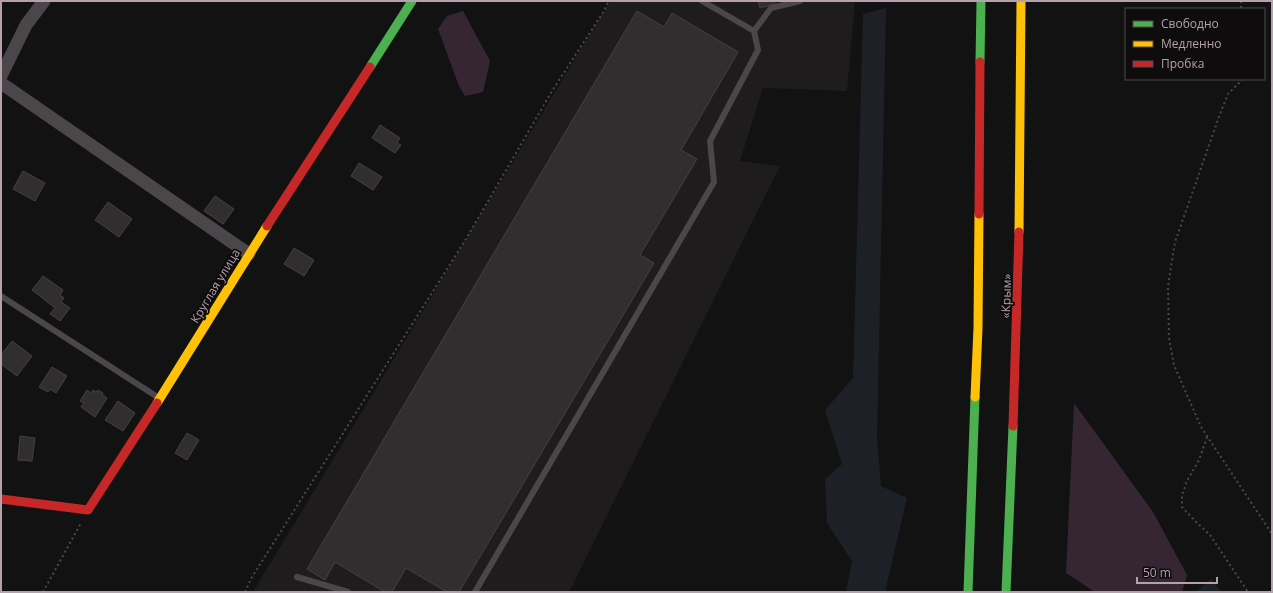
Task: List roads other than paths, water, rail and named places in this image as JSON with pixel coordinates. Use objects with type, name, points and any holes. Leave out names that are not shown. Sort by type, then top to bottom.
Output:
[{"type":"main road","points":[[968,592],[978,328],[981,1]]},
{"type":"main road","name":"«Крым»","points":[[1006,592],[1019,261],[1021,1]]},
{"type":"main road","name":"Круглая улица","points":[[1,499],[88,510],[160,399],[405,4]]},
{"type":"street","points":[[1,76],[26,26],[44,1]]},
{"type":"street","points":[[1,83],[249,254]]},
{"type":"lane","points":[[476,592],[714,182],[710,141],[758,50],[754,31],[702,1]]},
{"type":"lane","points":[[754,31],[771,8],[800,1]]},
{"type":"lane","points":[[1,296],[160,399]]},
{"type":"lane","points":[[297,578],[348,592]]}]
